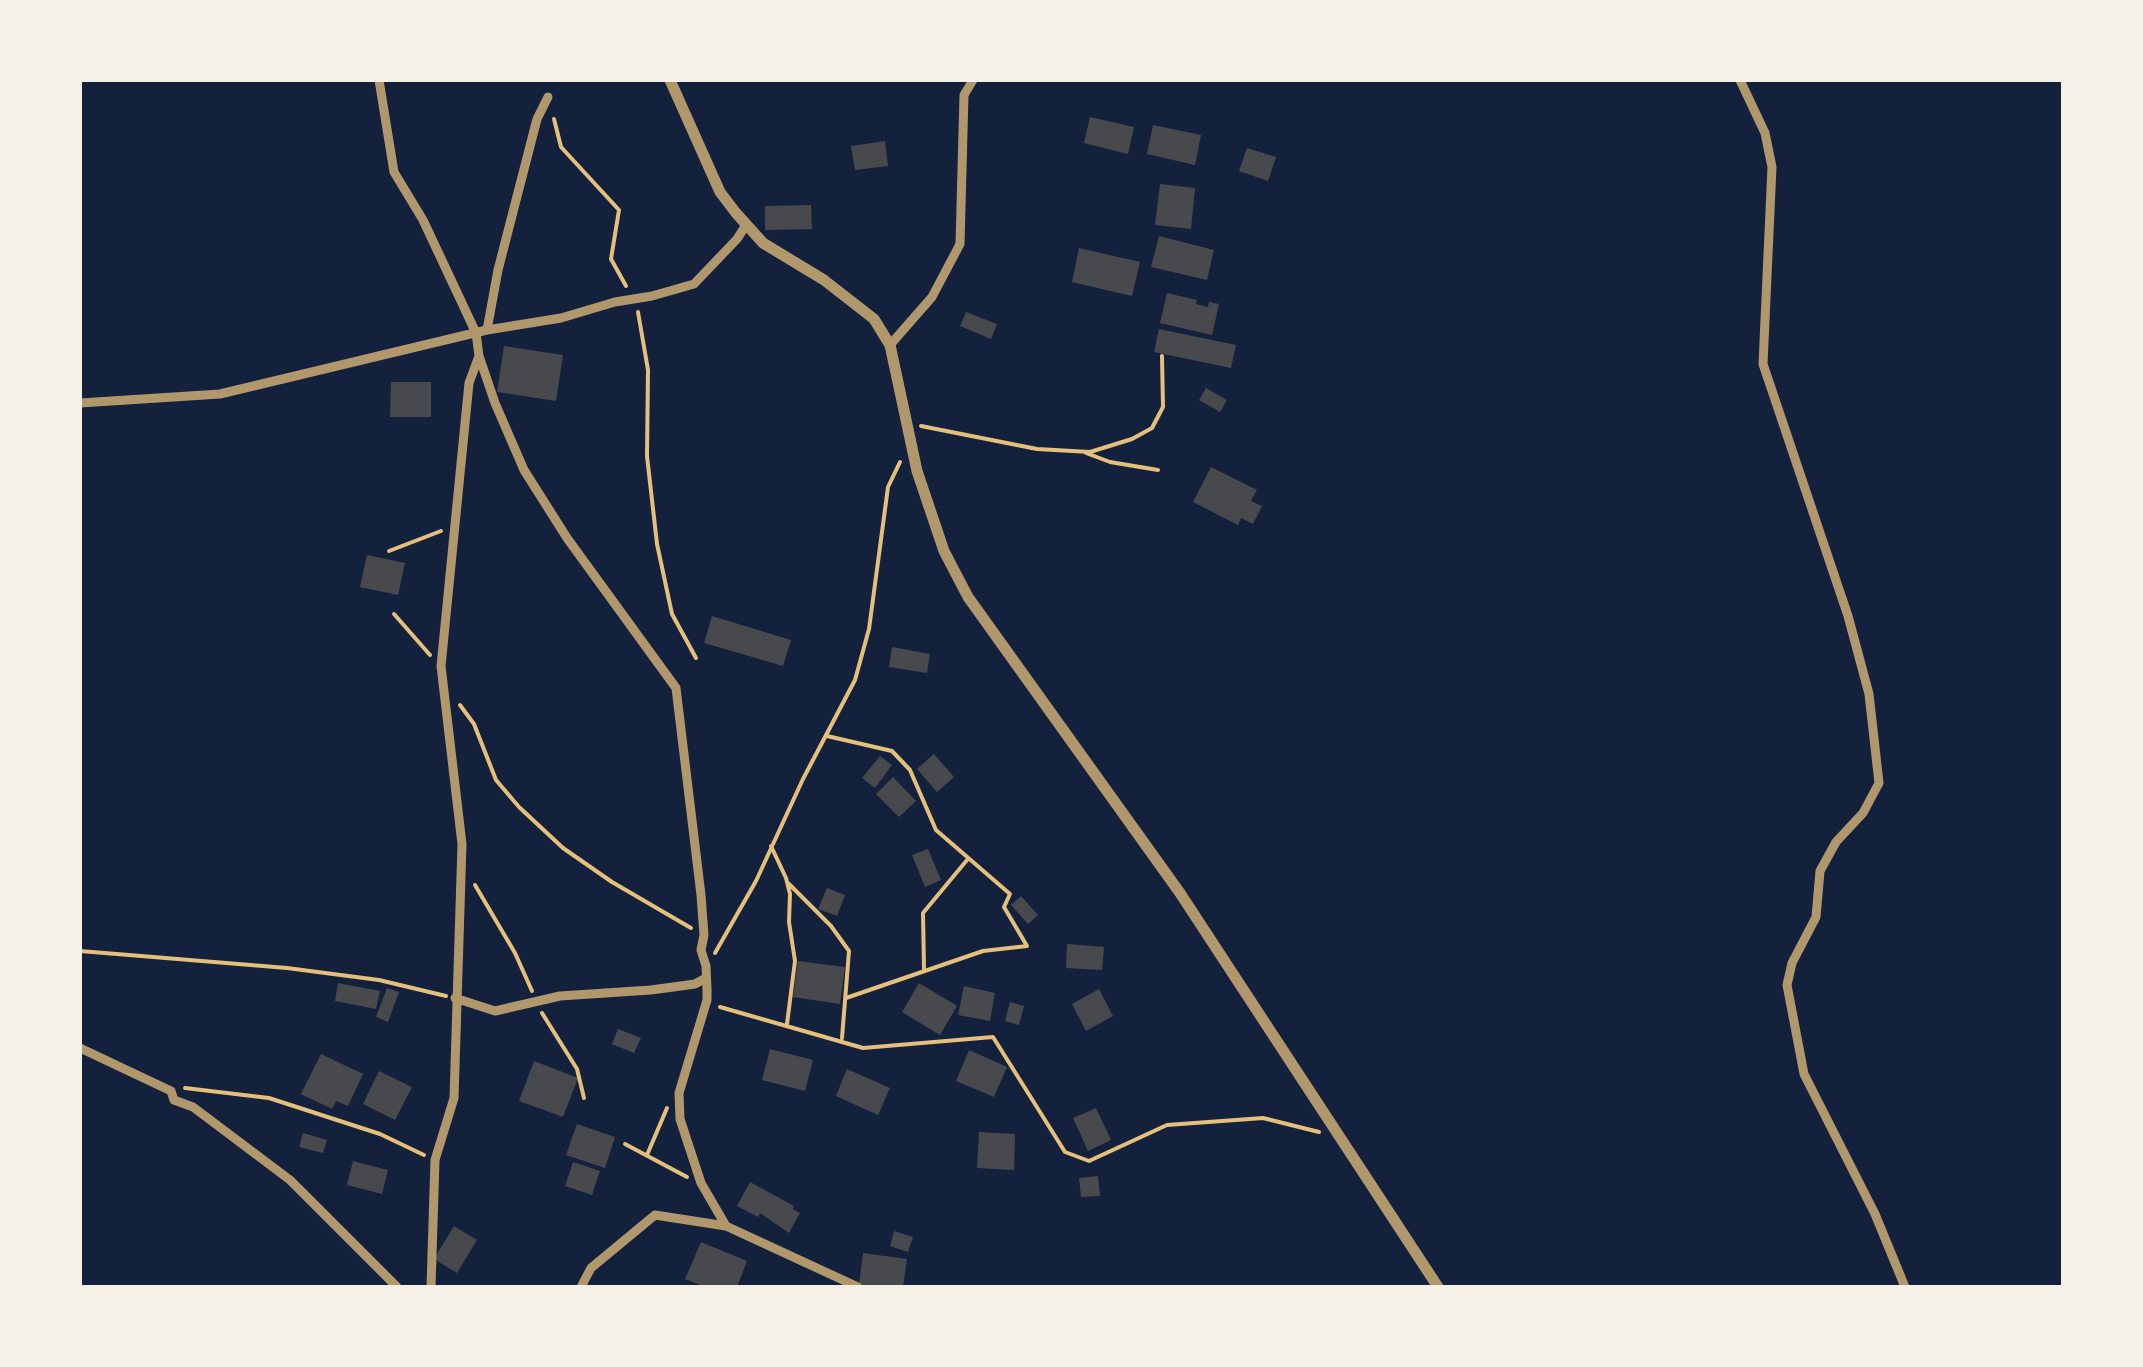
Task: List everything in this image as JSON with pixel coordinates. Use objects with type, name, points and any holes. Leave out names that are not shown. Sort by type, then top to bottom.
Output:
[{"type":"street","points":[[379,80],[394,172],[423,220],[449,280],[482,332]]},
{"type":"street","points":[[670,80],[720,192],[746,225],[763,244],[852,299],[874,319],[890,344],[917,471],[944,550],[968,597],[1180,892],[1438,1287]]},
{"type":"street","points":[[890,344],[932,297],[960,244],[964,95],[973,80]]},
{"type":"street","points":[[1740,80],[1765,133],[1772,167],[1763,364],[1848,616],[1869,694],[1879,783],[1863,813],[1836,842],[1820,871],[1816,917],[1786,985],[1804,1074],[1874,1214],[1905,1287]]},
{"type":"street","points":[[431,1287],[435,1160],[454,1098],[461,859],[441,666],[455,517],[470,383],[536,119],[548,98]]},
{"type":"street","points":[[80,402],[220,394],[635,300],[694,284],[738,240],[746,225]]},
{"type":"street","points":[[479,356],[524,470],[567,538],[676,688],[687,760],[707,1000],[679,1093],[680,1119],[700,1183],[726,1226]]},
{"type":"street","points":[[455,998],[495,1012],[560,996],[695,984],[706,972]]},
{"type":"street","points":[[80,1048],[171,1091],[174,1100],[193,1108],[290,1180],[397,1287]]},
{"type":"street","points":[[581,1287],[591,1268],[655,1215],[726,1226],[858,1287]]},
{"type":"path","points":[[548,98],[561,148],[619,210],[611,259],[635,300],[645,339],[647,456],[657,544],[672,614],[696,658]]},
{"type":"path","points":[[907,422],[1037,450],[1090,452],[1132,439],[1152,428],[1163,406],[1162,356]]},
{"type":"path","points":[[706,972],[855,680],[869,629],[888,487],[911,440]]},
{"type":"path","points":[[1081,452],[1110,462],[1158,470]]},
{"type":"path","points":[[389,552],[439,532],[455,517]]},
{"type":"path","points":[[394,614],[441,666]]},
{"type":"path","points":[[443,682],[474,724],[496,780],[519,807],[562,848],[704,936]]},
{"type":"path","points":[[826,736],[892,751],[910,770],[936,830],[1010,894],[1004,907],[1027,946],[983,951],[846,998]]},
{"type":"path","points":[[771,846],[787,882],[850,951],[842,1040]]},
{"type":"path","points":[[461,859],[528,977],[536,1002],[558,1043],[577,1069],[584,1098]]},
{"type":"path","points":[[924,969],[923,913],[967,860]]},
{"type":"path","points":[[787,882],[790,945],[795,961],[787,1024]]},
{"type":"path","points":[[80,951],[287,968],[379,980],[455,998]]},
{"type":"path","points":[[707,1000],[725,1010],[787,1024],[862,1048],[992,1037],[1065,1152],[1089,1161],[1167,1125],[1262,1118],[1340,1138]]},
{"type":"path","points":[[171,1091],[178,1087],[269,1098],[380,1134],[435,1160]]},
{"type":"path","points":[[647,1156],[662,1114],[679,1093]]},
{"type":"path","points":[[625,1144],[700,1183]]},
{"type":"building","points":[[1090,117],[1134,127],[1128,154],[1084,143]]},
{"type":"building","points":[[1153,125],[1201,135],[1195,165],[1147,154]]},
{"type":"building","points":[[885,141],[888,166],[855,170],[851,146]]},
{"type":"building","points":[[1247,148],[1276,157],[1268,181],[1239,171]]},
{"type":"building","points":[[1160,184],[1195,188],[1191,229],[1155,225]]},
{"type":"building","points":[[811,205],[812,229],[765,230],[765,206]]},
{"type":"building","points":[[1159,236],[1214,250],[1207,280],[1151,267]]},
{"type":"building","points":[[1079,248],[1140,262],[1132,296],[1072,282]]},
{"type":"building","points":[[1167,293],[1197,300],[1196,304],[1208,307],[1209,302],[1219,304],[1212,335],[1160,323]]},
{"type":"building","points":[[966,312],[997,324],[991,339],[960,326]]},
{"type":"building","points":[[1159,329],[1236,345],[1231,368],[1154,352]]},
{"type":"building","points":[[504,346],[563,355],[556,401],[497,392]]},
{"type":"building","points":[[391,382],[431,382],[431,417],[390,417]]},
{"type":"building","points":[[1206,388],[1227,400],[1220,412],[1199,400]]},
{"type":"building","points":[[1211,467],[1257,490],[1251,501],[1262,506],[1253,524],[1241,518],[1238,525],[1193,502]]},
{"type":"building","points":[[367,555],[405,563],[398,595],[360,587]]},
{"type":"building","points":[[712,616],[791,640],[783,666],[704,643]]},
{"type":"building","points":[[892,647],[930,654],[927,673],[889,667]]},
{"type":"building","points":[[934,754],[954,777],[937,792],[917,769]]},
{"type":"building","points":[[880,756],[892,765],[875,788],[862,778]]},
{"type":"building","points":[[893,777],[916,801],[899,817],[876,794]]},
{"type":"building","points":[[928,849],[941,880],[925,887],[912,855]]},
{"type":"building","points":[[827,888],[845,895],[837,916],[818,909]]},
{"type":"building","points":[[1021,896],[1038,915],[1028,924],[1011,905]]},
{"type":"building","points":[[1067,944],[1104,947],[1102,970],[1066,968]]},
{"type":"building","points":[[798,961],[845,967],[840,1004],[793,997]]},
{"type":"building","points":[[338,983],[380,991],[376,1009],[335,1001]]},
{"type":"building","points":[[919,983],[957,1006],[940,1035],[902,1012]]},
{"type":"building","points":[[964,986],[995,993],[990,1021],[958,1015]]},
{"type":"building","points":[[387,988],[399,992],[388,1022],[376,1017]]},
{"type":"building","points":[[1099,989],[1113,1016],[1086,1031],[1072,1004]]},
{"type":"building","points":[[1010,1002],[1024,1006],[1019,1025],[1005,1021]]},
{"type":"building","points":[[618,1029],[641,1038],[634,1053],[612,1044]]},
{"type":"building","points":[[770,1049],[813,1060],[805,1091],[762,1080]]},
{"type":"building","points":[[969,1050],[1007,1067],[994,1097],[956,1081]]},
{"type":"building","points":[[321,1054],[363,1074],[348,1106],[336,1101],[332,1109],[301,1094]]},
{"type":"building","points":[[534,1061],[578,1078],[563,1117],[519,1101]]},
{"type":"building","points":[[847,1069],[890,1088],[878,1115],[836,1096]]},
{"type":"building","points":[[379,1071],[412,1087],[395,1120],[363,1104]]},
{"type":"building","points":[[1096,1108],[1111,1140],[1088,1151],[1073,1118]]},
{"type":"building","points":[[577,1124],[615,1137],[605,1168],[566,1155]]},
{"type":"building","points":[[979,1132],[1015,1134],[1014,1170],[977,1168]]},
{"type":"building","points":[[303,1133],[327,1140],[323,1153],[299,1147]]},
{"type":"building","points":[[353,1161],[388,1170],[382,1194],[347,1185]]},
{"type":"building","points":[[573,1162],[600,1171],[592,1195],[565,1186]]},
{"type":"building","points":[[1098,1176],[1100,1196],[1081,1197],[1079,1178]]},
{"type":"building","points":[[750,1182],[800,1213],[789,1233],[760,1213],[758,1217],[737,1206]]},
{"type":"building","points":[[454,1226],[477,1240],[457,1273],[434,1259]]},
{"type":"building","points":[[894,1231],[913,1237],[908,1252],[890,1246]]},
{"type":"building","points":[[701,1242],[747,1261],[737,1287],[705,1287],[685,1279]]},
{"type":"building","points":[[863,1253],[907,1259],[903,1287],[859,1285]]}]
